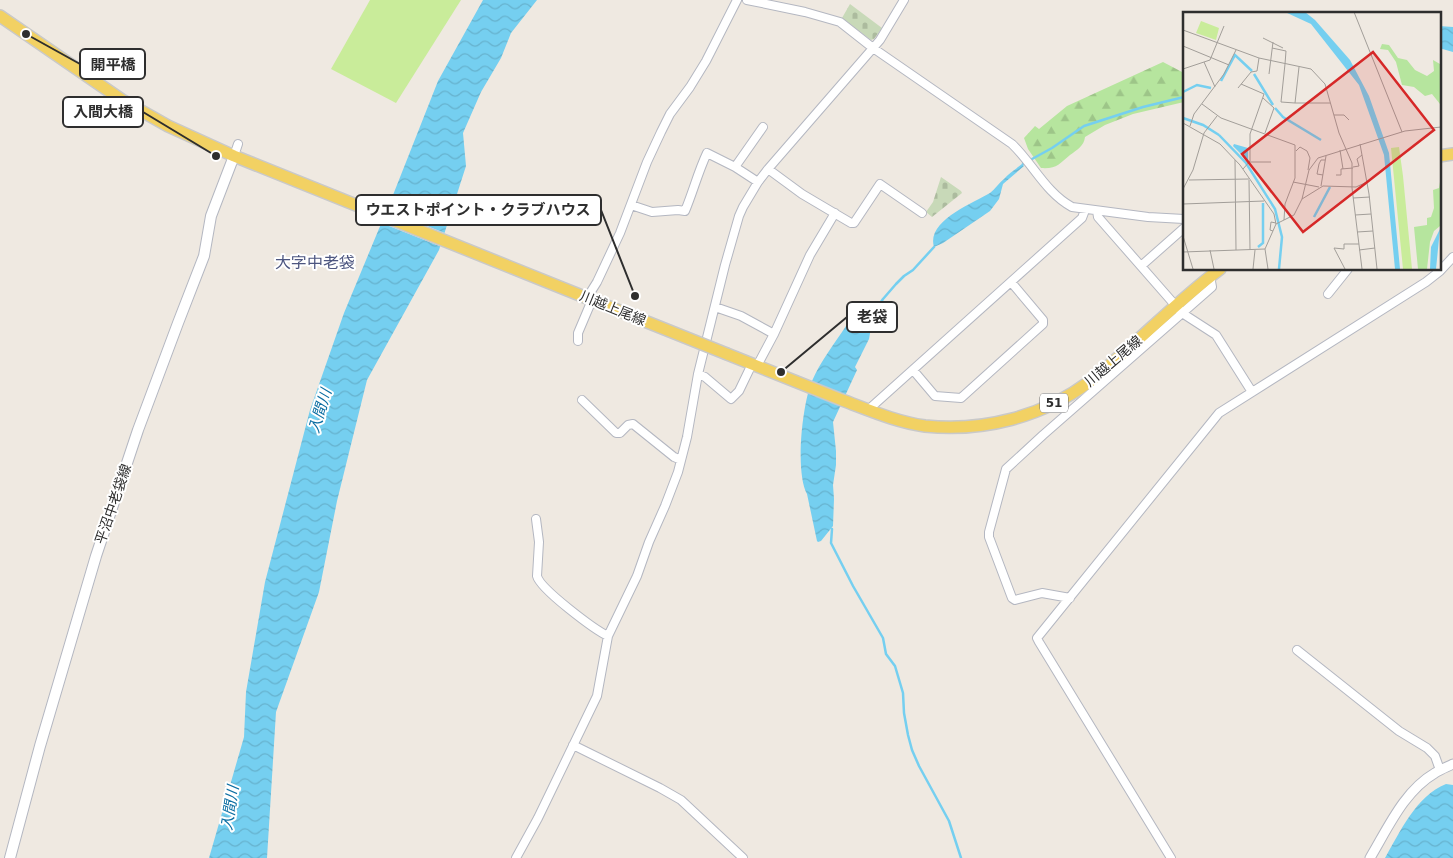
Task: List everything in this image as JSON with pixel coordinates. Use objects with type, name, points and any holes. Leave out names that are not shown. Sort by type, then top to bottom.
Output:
[{"type":"main road","name":"川越上尾線","points":[[0,16],[122,100],[188,136],[808,387],[868,410],[925,426],[949,427],[994,424],[1028,415],[1056,402],[1089,382],[1179,310],[1210,276],[1219,270]]},
{"type":"main road","points":[[1440,156],[1453,154]]},
{"type":"main road","name":"平沼中老袋線","points":[[10,858],[40,746],[96,556],[151,394],[204,256],[211,216],[239,158]]},
{"type":"street","points":[[578,341],[586,297],[597,282],[620,233],[647,162],[670,114],[690,88],[737,0]]},
{"type":"street","points":[[747,0],[805,12],[840,22],[873,48],[1012,144],[1060,201],[1072,207],[1086,210],[1183,219]]},
{"type":"street","points":[[516,858],[538,818],[598,696],[608,636],[637,576],[668,498],[687,437],[698,374],[739,216],[758,182],[880,40],[904,0]]},
{"type":"street","points":[[735,167],[763,127]]},
{"type":"street","points":[[238,144],[239,158]]},
{"type":"street","points":[[631,205],[652,212],[685,211],[698,178],[698,170],[707,153],[735,167],[758,182]]},
{"type":"street","points":[[768,169],[802,194],[851,223],[854,223],[880,184],[922,213]]},
{"type":"street","points":[[868,410],[1082,218],[1086,210]]},
{"type":"street","points":[[1097,211],[1098,216],[1179,310],[1216,335],[1252,392]]},
{"type":"street","points":[[698,374],[732,399],[739,391],[774,334],[810,255],[834,213]]},
{"type":"street","points":[[1141,266],[1183,229]]},
{"type":"street","points":[[1440,269],[1453,257]]},
{"type":"street","points":[[1328,294],[1347,270]]},
{"type":"street","points":[[1171,858],[1038,642],[1038,638],[1219,413],[1412,292],[1439,270]]},
{"type":"street","points":[[913,370],[935,396],[960,398],[980,381],[1043,324],[1043,320],[1011,282]]},
{"type":"street","points":[[715,307],[740,316],[774,334]]},
{"type":"street","points":[[1070,598],[1042,594],[1015,600],[1012,598],[989,537],[1006,469],[1179,310]]},
{"type":"street","points":[[582,400],[616,433],[620,433],[628,425],[633,424],[674,457],[681,460]]},
{"type":"street","points":[[536,519],[539,542],[538,582],[608,636]]},
{"type":"street","points":[[1297,650],[1399,731],[1428,748],[1440,770]]},
{"type":"street","points":[[573,745],[681,800],[743,858]]},
{"type":"street","points":[[1370,858],[1410,794],[1427,779],[1453,764]]},
{"type":"green space","points":[[370,0],[461,0],[396,103],[331,69]]},
{"type":"green space","points":[[850,4],[882,28],[874,39],[871,40],[842,18]]},
{"type":"green space","points":[[1163,62],[1183,72],[1183,102],[1133,114],[1105,125],[1085,137],[1080,148],[1057,165],[1051,168],[1041,168],[1028,149],[1024,138],[1035,126],[1039,129],[1067,106]]},
{"type":"green space","points":[[941,177],[962,193],[932,217],[926,212],[933,202]]},
{"type":"water","name":"入間川","points":[[483,0],[537,0],[511,33],[501,58],[481,92],[463,133],[466,166],[439,250],[367,380],[337,501],[319,592],[276,712],[267,858],[209,858],[244,737],[246,692],[265,582],[310,410],[344,313],[438,81]]},
{"type":"water","points":[[1440,26],[1453,27],[1453,52],[1440,48]]},
{"type":"water","points":[[1022,164],[1024,166],[1003,184],[999,199],[990,211],[943,243],[934,247],[933,238],[937,229],[944,221],[990,193]]},
{"type":"water","points":[[868,314],[873,316],[869,339],[855,367],[857,370],[833,422],[836,465],[833,485],[833,526],[821,541],[818,542],[801,470],[801,438],[808,392],[823,360],[846,326],[861,315]]},
{"type":"water","points":[[1446,784],[1453,785],[1453,858],[1385,858],[1417,806],[1435,790]]},
{"type":"pier","points":[[385,209],[447,234],[442,247],[379,222]]},
{"type":"waterway","points":[[1023,164],[1052,148],[1084,126],[1143,107],[1183,97]]},
{"type":"waterway","points":[[872,315],[896,284],[913,270],[934,247]]},
{"type":"waterway","points":[[832,529],[831,543],[883,638],[886,654],[895,666],[903,693],[904,713],[912,750],[949,821],[961,858]]},
{"type":"place","name":"開平橋","points":[[26,34]]},
{"type":"place","name":"入間大橋","points":[[216,156]]},
{"type":"place","name":"ウエストポイント・クラブハウス","points":[[635,296]]},
{"type":"place","name":"老袋","points":[[781,372]]},
{"type":"district","name":"大字中老袋","points":[[315,262]]}]
